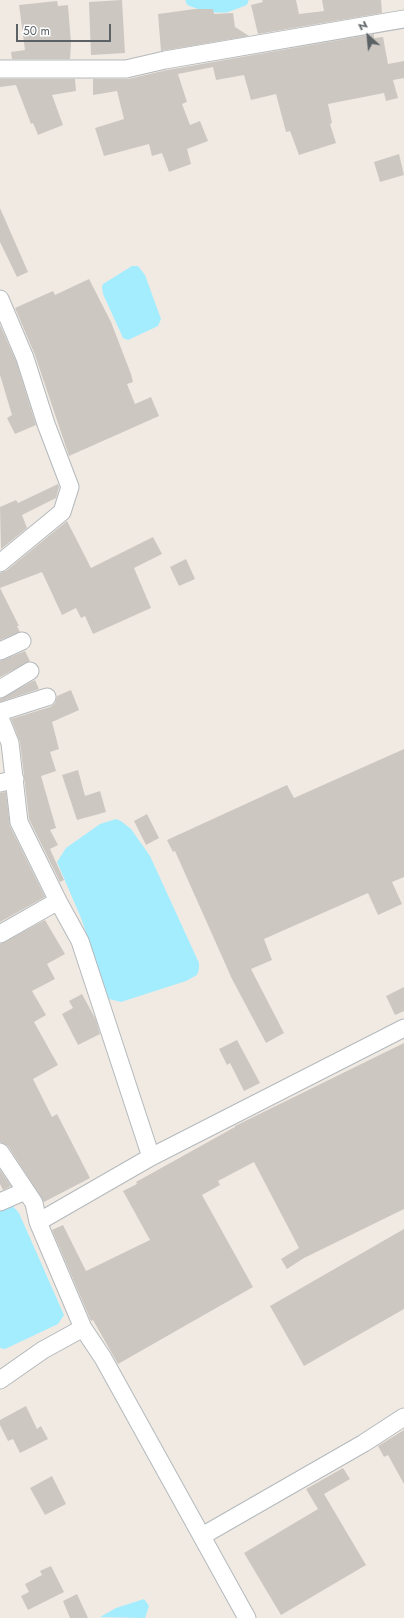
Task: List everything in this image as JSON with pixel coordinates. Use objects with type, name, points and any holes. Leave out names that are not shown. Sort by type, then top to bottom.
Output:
[{"type":"street","points":[[0,69],[126,69],[165,60],[404,19]]},
{"type":"street","points":[[0,563],[62,512],[70,486],[46,424],[24,358],[1,304]]},
{"type":"street","points":[[0,650],[22,641]]},
{"type":"street","points":[[0,689],[30,671]]},
{"type":"street","points":[[0,712],[47,696]]},
{"type":"street","points":[[0,718],[10,743],[8,781],[19,822],[58,901],[80,941],[151,1157]]},
{"type":"street","points":[[0,934],[58,901]]},
{"type":"street","points":[[38,1222],[151,1157],[404,1028]]},
{"type":"street","points":[[0,1152],[34,1203],[38,1222],[83,1328],[103,1358],[247,1618]]},
{"type":"street","points":[[0,1202],[25,1190]]},
{"type":"street","points":[[0,1380],[43,1350],[83,1328]]},
{"type":"street","points":[[202,1536],[364,1443],[404,1417]]},
{"type":"water","points":[[132,266],[138,266],[145,275],[161,319],[158,326],[128,340],[123,338],[103,294],[102,287],[103,284]]},
{"type":"water","points":[[116,819],[131,829],[150,856],[199,963],[197,975],[186,981],[121,1002],[109,999],[81,918],[57,862],[66,848],[100,824]]},
{"type":"water","points":[[11,1204],[19,1213],[64,1315],[58,1324],[5,1349],[0,1348],[0,1207]]},
{"type":"water","points":[[144,1599],[149,1606],[145,1618],[100,1617],[116,1608]]},
{"type":"building","points":[[122,0],[125,53],[91,55],[89,2]]},
{"type":"building","points":[[262,0],[296,0],[299,14],[324,11],[322,0],[381,0],[382,13],[258,34],[251,5],[263,2]]},
{"type":"building","points":[[57,1],[58,6],[68,5],[71,43],[70,59],[12,59],[11,52],[25,50],[19,5]]},
{"type":"building","points":[[195,9],[213,9],[214,14],[233,13],[235,27],[249,36],[161,51],[158,14]]},
{"type":"building","points":[[374,34],[374,38],[383,37],[388,64],[404,61],[404,78],[393,80],[398,98],[386,101],[384,93],[328,104],[332,123],[330,124],[336,143],[299,155],[290,131],[286,132],[276,94],[251,100],[244,75],[216,80],[213,67],[178,74],[187,102],[182,104],[190,125],[200,121],[208,141],[187,149],[191,164],[169,172],[162,153],[152,156],[149,144],[104,156],[95,128],[124,119],[117,91],[93,95],[93,79],[128,79],[167,70]]},
{"type":"building","points":[[0,79],[75,79],[76,91],[52,95],[63,125],[38,135],[33,123],[31,124],[16,85],[0,87]]},
{"type":"building","points":[[399,154],[404,175],[380,182],[374,162]]},
{"type":"building","points":[[0,208],[28,272],[17,277],[0,242]]},
{"type":"building","points":[[89,279],[111,322],[131,374],[133,382],[127,384],[135,404],[151,397],[159,416],[69,456],[35,355],[15,308],[53,291],[55,295]]},
{"type":"building","points":[[0,325],[16,361],[36,425],[15,434],[7,418],[12,415],[0,375]]},
{"type":"building","points":[[58,484],[59,487],[56,498],[22,515],[27,528],[1,549],[0,507],[16,500],[18,503]]},
{"type":"building","points":[[67,521],[91,568],[153,537],[162,554],[134,568],[151,608],[93,634],[85,616],[81,618],[76,608],[62,615],[42,572],[0,588],[0,573],[6,571]]},
{"type":"building","points":[[186,559],[195,579],[179,586],[170,567]]},
{"type":"building","points":[[0,588],[19,626],[17,626],[20,632],[0,640]]},
{"type":"building","points":[[25,651],[30,661],[0,677],[0,661]]},
{"type":"building","points":[[35,680],[39,689],[0,702],[0,699]]},
{"type":"building","points":[[71,690],[79,710],[52,722],[59,749],[50,752],[56,771],[41,776],[56,828],[50,830],[58,845],[50,849],[64,880],[60,882],[29,819],[20,742],[11,719],[50,707],[55,703],[57,696]]},
{"type":"building","points":[[404,749],[404,877],[392,882],[402,904],[378,915],[368,893],[264,939],[272,960],[251,969],[284,1033],[266,1043],[232,979],[175,851],[173,852],[167,840],[287,785],[294,798]]},
{"type":"building","points":[[78,770],[85,796],[100,791],[106,812],[77,820],[62,775]]},
{"type":"building","points":[[6,792],[10,826],[45,897],[0,922],[0,793]]},
{"type":"building","points":[[147,814],[159,838],[146,845],[134,821]]},
{"type":"building","points":[[45,920],[65,954],[47,964],[55,979],[32,991],[46,1015],[34,1022],[58,1065],[33,1079],[52,1117],[57,1114],[90,1178],[44,1202],[8,1146],[0,1142],[0,944]]},
{"type":"building","points":[[404,987],[404,1011],[395,1015],[386,996]]},
{"type":"building","points":[[82,994],[96,1020],[100,1034],[78,1045],[62,1014],[73,1008],[69,1001]]},
{"type":"building","points":[[237,1040],[260,1083],[244,1091],[230,1063],[227,1065],[219,1049]]},
{"type":"building","points":[[404,1043],[404,1209],[304,1258],[287,1269],[281,1259],[299,1248],[254,1162],[218,1181],[220,1185],[202,1195],[253,1287],[118,1364],[93,1320],[91,1321],[52,1230],[63,1225],[86,1271],[150,1240],[123,1191],[137,1184],[136,1182],[235,1126]]},
{"type":"building","points":[[0,1170],[11,1186],[3,1190],[0,1184]]},
{"type":"building","points":[[404,1229],[404,1309],[304,1366],[270,1306]]},
{"type":"building","points":[[26,1406],[37,1429],[41,1426],[48,1439],[20,1453],[13,1439],[8,1441],[0,1425],[0,1420]]},
{"type":"building","points":[[404,1430],[404,1484],[388,1455],[384,1457],[378,1446]]},
{"type":"building","points":[[343,1468],[350,1479],[324,1494],[366,1565],[281,1615],[244,1553],[318,1509],[306,1489]]},
{"type":"building","points":[[52,1476],[66,1504],[45,1515],[30,1488]]},
{"type":"building","points":[[51,1566],[64,1592],[28,1610],[21,1596],[29,1592],[25,1584],[42,1575],[40,1571]]},
{"type":"building","points":[[77,1594],[88,1618],[70,1618],[63,1601]]},
{"type":"waterway","points":[[192,0],[210,6],[226,6],[242,0]]}]
